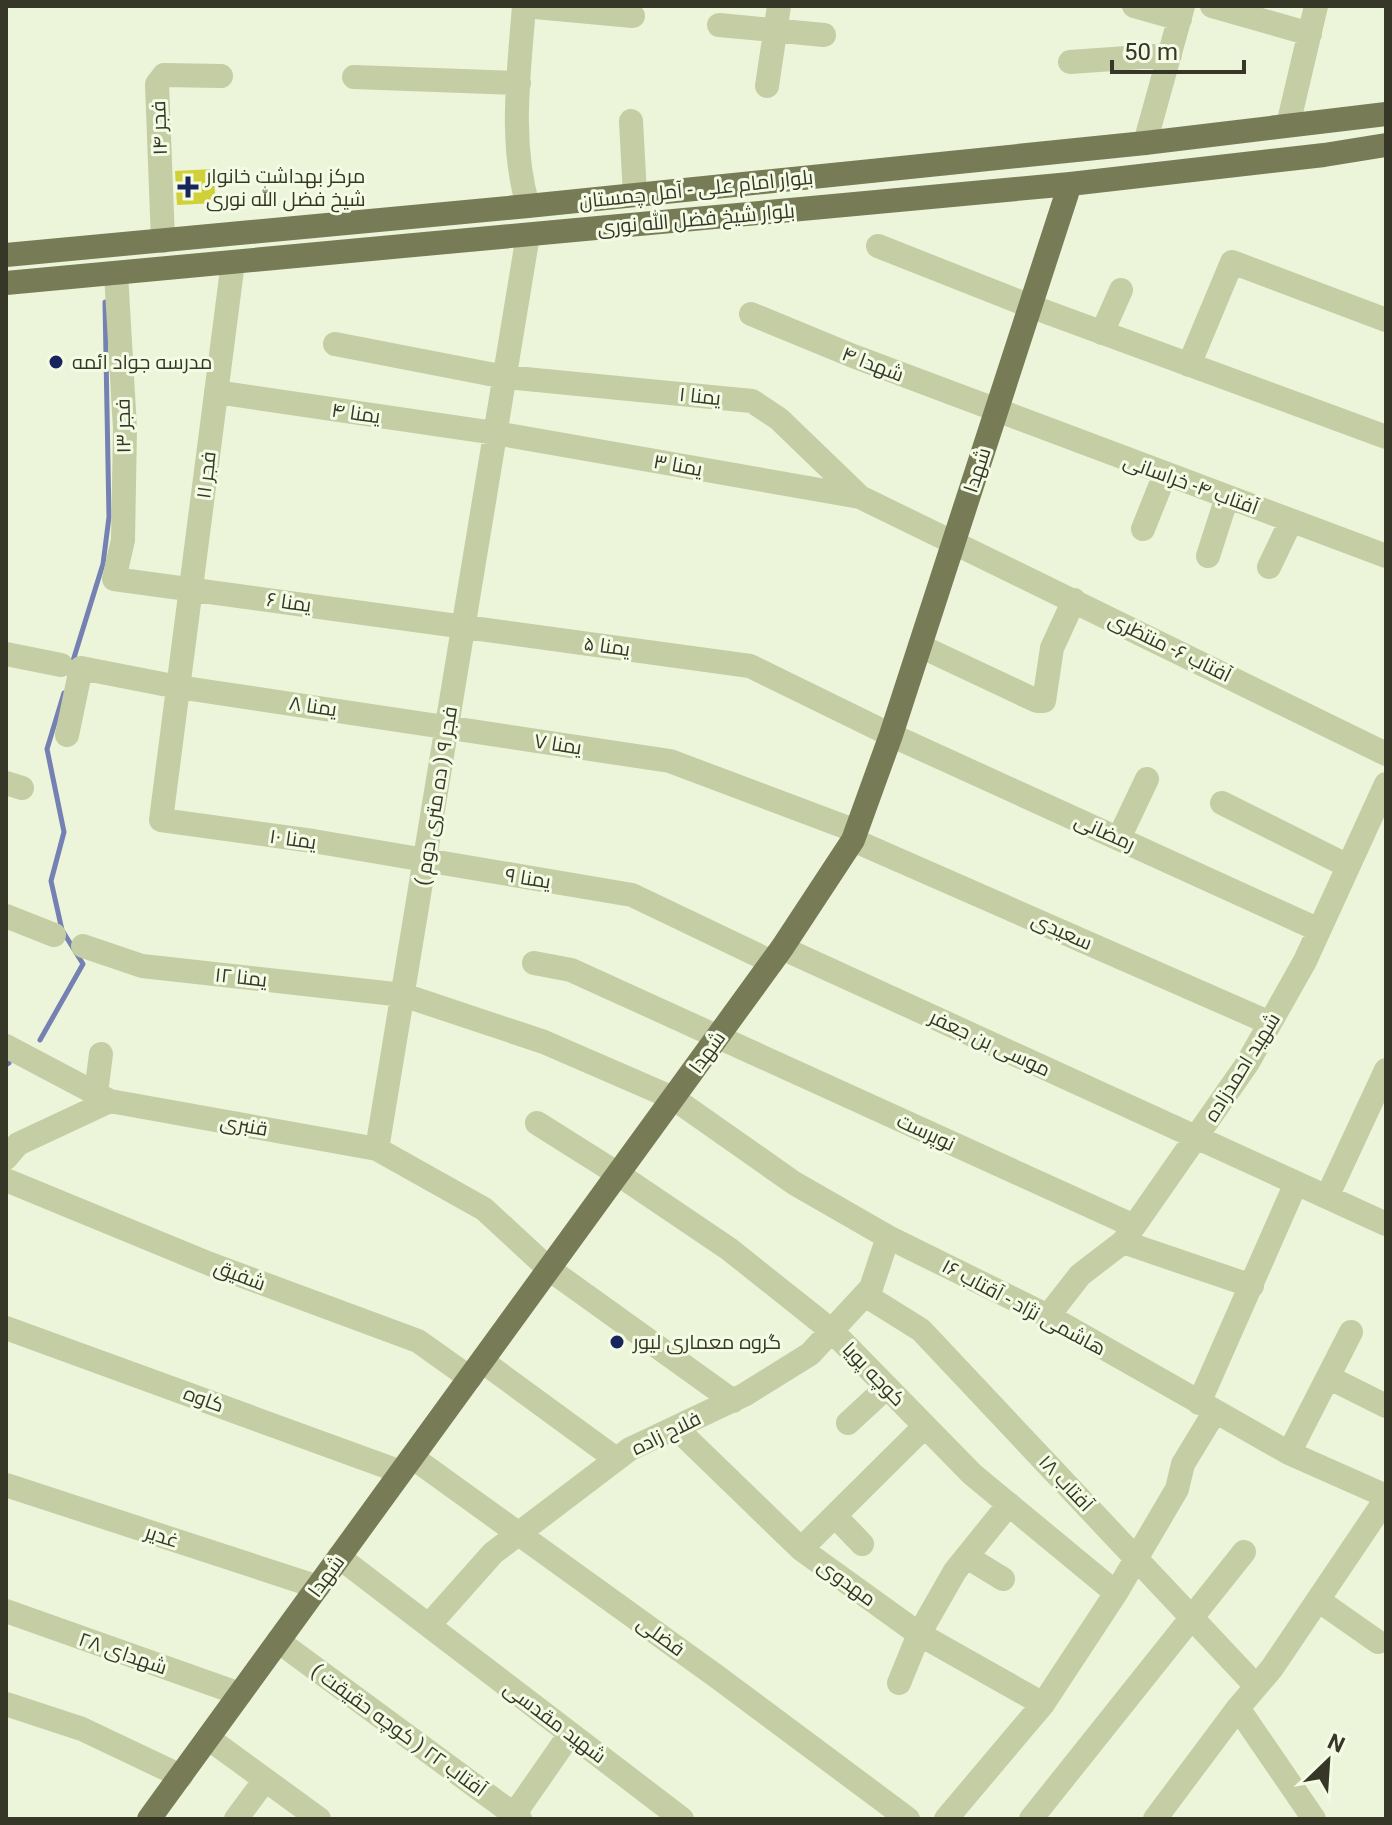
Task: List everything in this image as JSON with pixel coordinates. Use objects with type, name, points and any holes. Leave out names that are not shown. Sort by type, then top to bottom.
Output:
[{"type":"main road","name":"بلوار امام علی - آمل چمستان","points":[[6,255],[669,192],[1382,115]]},
{"type":"main road","points":[[1382,115],[1373,132],[1375,139],[1384,146]]},
{"type":"main road","points":[[1321,121],[1330,130],[1331,136],[1331,143],[1324,155]]},
{"type":"main road","name":"بلوار شیخ فضل الله نوری","points":[[6,283],[1070,184],[1384,146]]},
{"type":"main road","points":[[718,217],[703,208],[702,200],[709,195],[755,193],[773,181]]},
{"type":"main road","name":"شهدا","points":[[149,1819],[777,955],[854,835],[891,735],[1070,184]]},
{"type":"main road","points":[[594,228],[616,213],[678,206],[678,196],[669,192]]},
{"type":"main road","points":[[327,224],[331,252]]},
{"type":"street","points":[[528,206],[516,156],[524,6],[633,16]]},
{"type":"street","points":[[767,86],[779,6]]},
{"type":"street","points":[[1134,6],[1181,12],[1145,143]]},
{"type":"street","points":[[1212,6],[1310,34]]},
{"type":"street","points":[[1288,125],[1316,6]]},
{"type":"street","points":[[719,25],[824,35]]},
{"type":"street","points":[[1070,62],[1170,55]]},
{"type":"street","name":"فجر ۱۴","points":[[163,241],[157,84],[164,75],[221,76]]},
{"type":"street","points":[[354,77],[519,83]]},
{"type":"street","points":[[631,121],[635,195]]},
{"type":"street","name":"فجر ۹ ( ده متری دوم )","points":[[377,1149],[528,235]]},
{"type":"street","points":[[878,246],[1030,306],[1386,437]]},
{"type":"street","name":"فجر ۱۱","points":[[161,820],[233,262]]},
{"type":"street","points":[[1189,365],[1232,262],[1386,320]]},
{"type":"street","name":"فجر ۱۳","points":[[114,579],[123,540],[125,429],[116,273]]},
{"type":"street","points":[[1102,333],[1121,290]]},
{"type":"street","name":"شهدا ۴","points":[[751,314],[996,411]]},
{"type":"street","name":"یمنا ۱","points":[[335,344],[505,377],[752,401],[779,419],[860,497]]},
{"type":"street","name":"یمنا ۴","points":[[216,392],[495,433]]},
{"type":"street","name":"آفتاب ۴- خراسانی","points":[[996,411],[1386,556]]},
{"type":"street","name":"یمنا ۳","points":[[495,433],[860,497]]},
{"type":"street","points":[[1143,529],[1165,474]]},
{"type":"street","name":"آفتاب ۶- منتظری","points":[[860,497],[1386,754]]},
{"type":"street","points":[[1208,556],[1227,497]]},
{"type":"street","points":[[1269,567],[1291,521]]},
{"type":"street","name":"یمنا ۶","points":[[114,579],[463,625]]},
{"type":"street","points":[[920,646],[1037,701],[1044,701],[1052,648],[1074,600]]},
{"type":"street","name":"یمنا ۵","points":[[463,625],[750,666],[891,735]]},
{"type":"street","name":"یمنا ۸","points":[[6,654],[178,687],[447,726]]},
{"type":"street","points":[[67,735],[71,667]]},
{"type":"street","name":"یمنا ۷","points":[[447,726],[670,761],[854,835]]},
{"type":"street","name":"رمضانی","points":[[891,735],[1319,930]]},
{"type":"street","points":[[1119,838],[1147,779]]},
{"type":"street","name":"شهید احمدزاده","points":[[1048,1316],[1080,1275],[1128,1234],[1247,1064],[1319,930],[1386,784]]},
{"type":"street","points":[[1222,803],[1348,866]]},
{"type":"street","name":"یمنا ۱۰","points":[[161,820],[312,841],[425,861]]},
{"type":"street","name":"سعیدی","points":[[854,835],[1270,1023]]},
{"type":"street","name":"یمنا ۹","points":[[425,861],[632,895],[777,955]]},
{"type":"street","points":[[6,916],[54,935]]},
{"type":"street","name":"یمنا ۱۲","points":[[83,946],[142,966],[403,995],[544,1042]]},
{"type":"street","name":"موسی بن جعفر","points":[[777,955],[1198,1137],[1386,1224]]},
{"type":"street","name":"نوپرست","points":[[534,963],[571,970],[719,1035],[1128,1234],[1252,1286]]},
{"type":"street","name":"هاشمی نژاد - آقتاب ۱۶","points":[[544,1042],[673,1098],[794,1183],[888,1237],[1048,1316],[1289,1453],[1386,1498]]},
{"type":"street","name":"قنبری","points":[[6,1046],[103,1097],[377,1149]]},
{"type":"street","points":[[6,1158],[18,1144],[103,1097],[101,1054]]},
{"type":"street","points":[[1327,1197],[1386,1070]]},
{"type":"street","name":"کوچه پویا","points":[[537,1123],[729,1249],[832,1331],[972,1474],[1116,1593]]},
{"type":"street","points":[[377,1149],[484,1209],[549,1269],[733,1401]]},
{"type":"street","name":"شفیق","points":[[6,1180],[210,1264],[418,1341],[476,1369],[616,1459]]},
{"type":"street","points":[[946,1819],[1043,1704],[1116,1593],[1177,1489],[1183,1464],[1252,1286],[1296,1183]]},
{"type":"street","name":"فلاح زاده","points":[[429,1625],[493,1553],[630,1449],[733,1401],[810,1354],[871,1288],[888,1237]]},
{"type":"street","name":"آفتاب ۱۸","points":[[865,1295],[921,1330],[1256,1686]]},
{"type":"street","name":"کاوه","points":[[6,1328],[407,1465]]},
{"type":"street","points":[[1289,1453],[1351,1332]]},
{"type":"street","points":[[1328,1377],[1386,1406]]},
{"type":"street","points":[[848,1423],[887,1387]]},
{"type":"street","points":[[801,1549],[925,1426]]},
{"type":"street","name":"مهدوی","points":[[676,1428],[801,1549],[919,1634],[1043,1704]]},
{"type":"street","name":"فضلی","points":[[407,1465],[520,1533],[908,1819]]},
{"type":"street","name":"غدیر","points":[[6,1485],[318,1587]]},
{"type":"street","points":[[1155,1819],[1318,1600],[1386,1498]]},
{"type":"street","points":[[899,1683],[919,1634],[955,1571],[1009,1504]]},
{"type":"street","points":[[835,1516],[862,1544]]},
{"type":"street","points":[[1031,1819],[1244,1552]]},
{"type":"street","name":"شهید مقدسی","points":[[339,1557],[682,1819]]},
{"type":"street","points":[[967,1557],[1003,1579]]},
{"type":"street","points":[[1318,1600],[1378,1642]]},
{"type":"street","name":"شهدای ۲۸","points":[[6,1611],[240,1694]]},
{"type":"street","name":"آفتاب ۲۲ ( کوچه حقیقت )","points":[[278,1641],[515,1818]]},
{"type":"street","points":[[6,1704],[82,1729],[181,1776]]},
{"type":"street","points":[[1238,1708],[1314,1819]]},
{"type":"street","points":[[515,1818],[570,1734]]},
{"type":"street","points":[[208,1738],[319,1819]]},
{"type":"street","points":[[236,1819],[265,1780]]},
{"type":"building","name":"مرکز بهداشت خانوار شیخ فضل الله نوری","points":[[213,169],[216,203],[177,205],[175,171]]},
{"type":"waterway","points":[[72,664],[103,564],[109,517],[105,302]]},
{"type":"waterway","points":[[40,1040],[83,964],[62,930],[51,881],[64,832],[47,749],[64,693]]},
{"type":"place","name":"مرکز بهداشت خانوار شیخ فضل الله نوری","points":[[188,187]]},
{"type":"place","name":"مدرسه جواد ائمه","points":[[56,362]]},
{"type":"place","name":"گروه معماری لیور","points":[[617,1342]]}]
